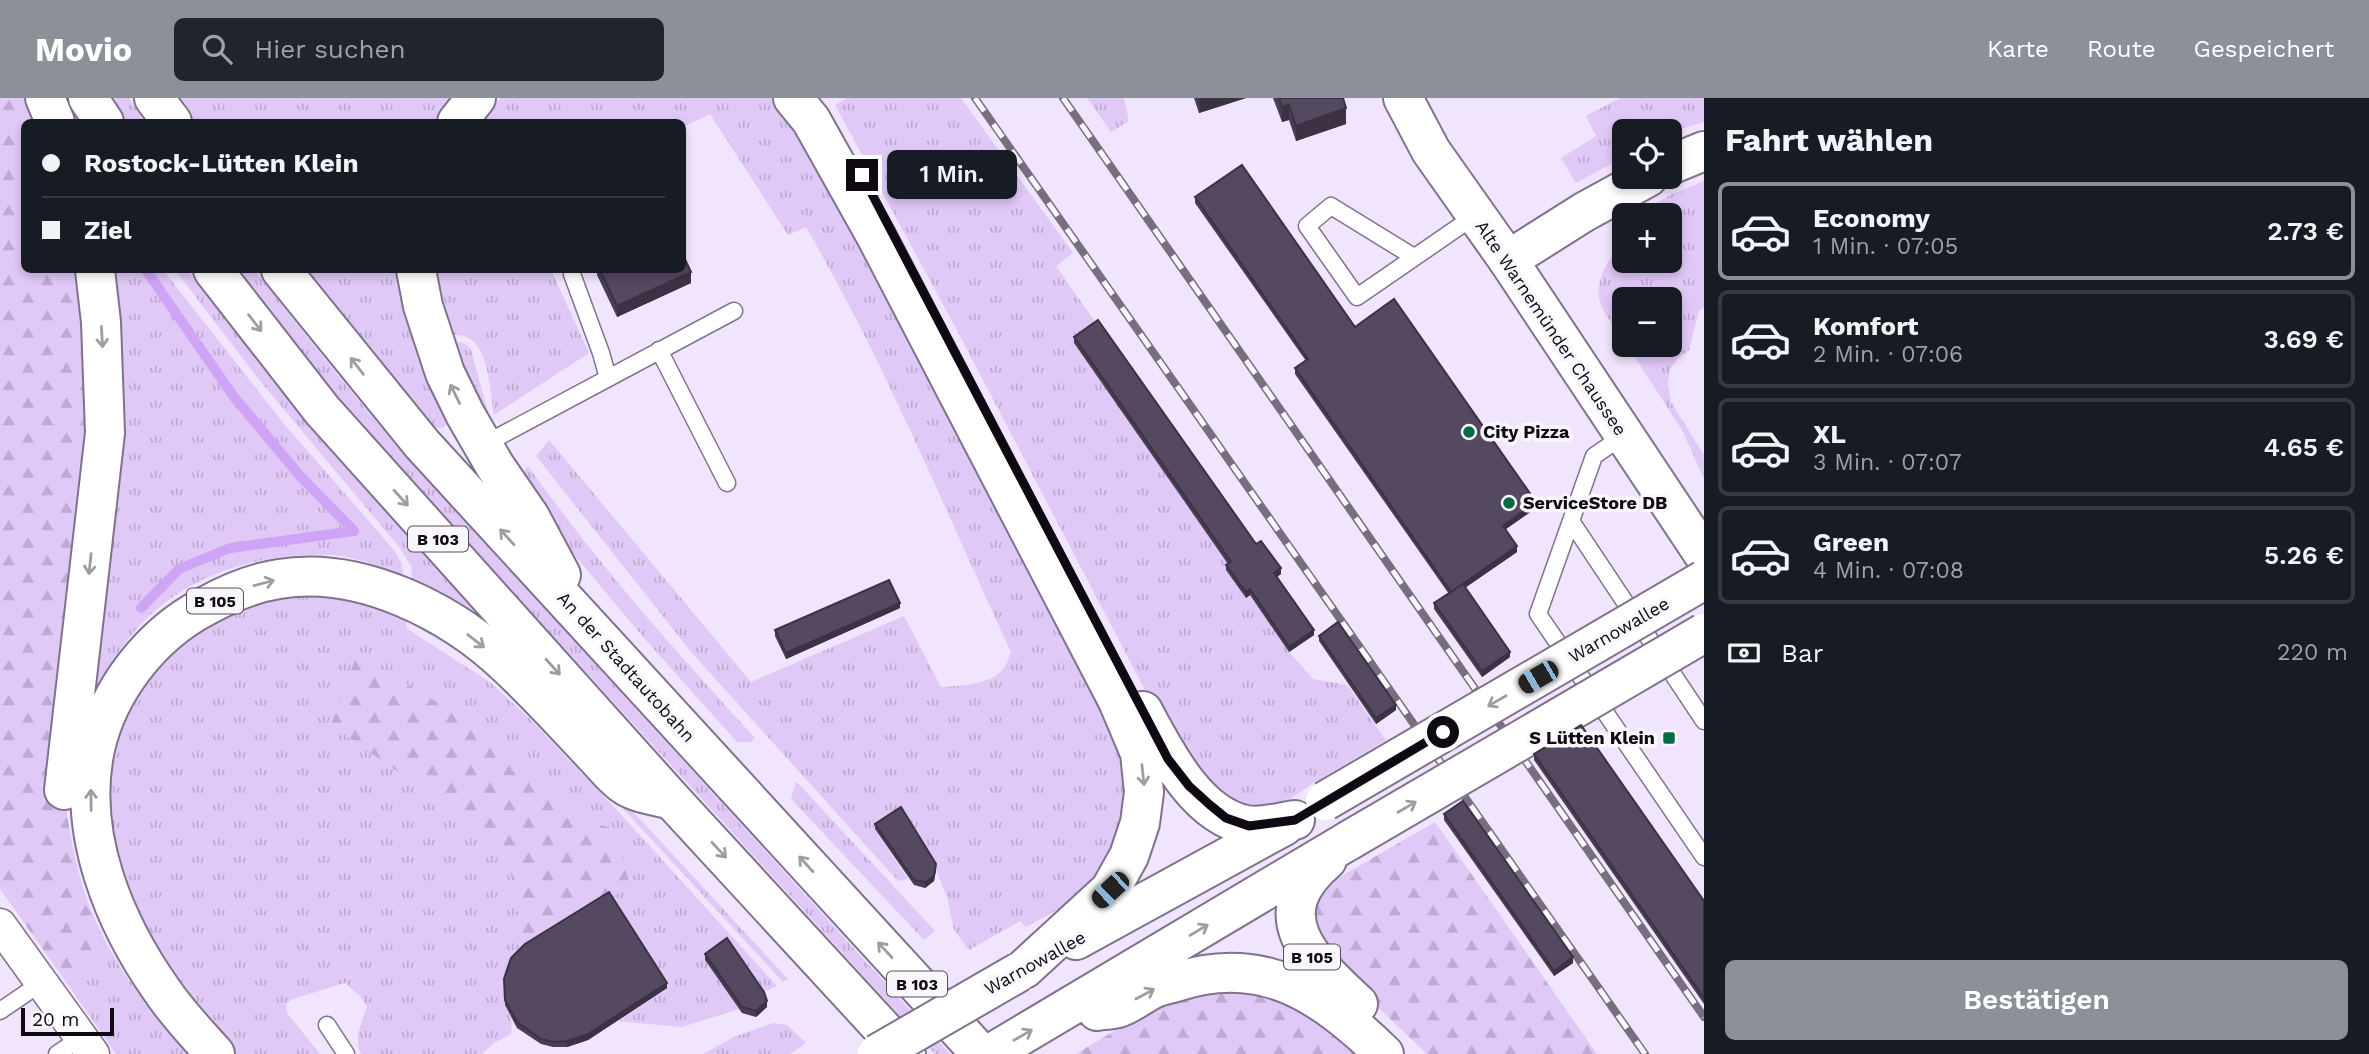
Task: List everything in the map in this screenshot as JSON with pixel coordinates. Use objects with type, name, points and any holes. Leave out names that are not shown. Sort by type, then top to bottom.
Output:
[{"type":"main road","points":[[45,98],[54,119]]},
{"type":"main road","points":[[88,98],[102,119]]},
{"type":"main road","points":[[154,98],[170,119]]},
{"type":"main road","points":[[459,119],[476,98]]},
{"type":"main road","points":[[793,98],[811,120],[876,236],[1113,690],[1131,726],[1140,753],[1144,792],[1140,823],[1129,856],[1110,890],[1021,971]]},
{"type":"main road","points":[[818,98],[875,197],[1168,759],[1189,786],[1226,818],[1249,826],[1310,811]]},
{"type":"main road","name":"Alte Warnemünder Chaussee","points":[[1403,98],[1431,151],[1508,260],[1704,555]]},
{"type":"main road","points":[[1682,160],[1704,151]]},
{"type":"main road","points":[[1508,260],[1626,189]]},
{"type":"main road","points":[[94,273],[103,361],[105,433],[64,788],[68,828],[80,883],[98,928],[127,978],[190,1054]]},
{"type":"main road","name":"B 103","points":[[215,273],[322,410],[672,800],[906,1054]]},
{"type":"main road","name":"An der Stadtautobahn","points":[[283,273],[422,444],[981,1054]]},
{"type":"main road","points":[[417,273],[423,306],[441,363],[465,414],[530,517],[586,623]]},
{"type":"main road","name":"B 105","points":[[215,1054],[163,992],[141,959],[121,919],[99,858],[93,832],[91,800],[92,765],[98,735],[121,687],[137,663],[159,639],[194,612],[244,589],[281,578],[344,579],[409,599],[458,626],[507,665],[625,786],[672,800]]},
{"type":"main road","name":"Warnowallee","points":[[877,1054],[1310,811],[1704,580]]},
{"type":"main road","name":"B 105","points":[[1410,1054],[1322,970],[1303,946],[1296,910],[1304,886],[1313,871],[1348,841],[1704,633]]},
{"type":"main road","points":[[990,1054],[1348,841]]},
{"type":"main road","points":[[1056,1015],[1118,1008],[1155,988],[1191,977],[1229,972],[1262,975],[1303,989],[1349,1020],[1384,1054]]},
{"type":"street","points":[[0,925],[41,983],[77,1049]]},
{"type":"lane","points":[[1414,257],[1331,206],[1307,226],[1357,297],[1476,215]]},
{"type":"lane","points":[[572,274],[608,378]]},
{"type":"lane","points":[[483,446],[734,311]]},
{"type":"lane","points":[[659,351],[727,483]]},
{"type":"lane","points":[[1623,436],[1594,456],[1538,614],[1704,857]]},
{"type":"lane","points":[[1571,521],[1704,721]]},
{"type":"lane","points":[[0,1011],[41,983]]},
{"type":"lane","points":[[327,1025],[345,1054]]},
{"type":"green space","points":[[0,98],[17,98],[22,119],[21,273],[95,273],[101,322],[64,788],[78,871],[91,910],[109,948],[64,979],[0,889]]},
{"type":"green space","points":[[17,98],[43,98],[63,119],[22,119]]},
{"type":"green space","points":[[110,98],[129,98],[143,119],[125,119]]},
{"type":"green space","points":[[175,98],[450,98],[437,119],[190,119]]},
{"type":"green space","points":[[501,98],[775,98],[799,123],[1102,699],[1129,776],[1117,849],[1081,897],[1026,927],[1020,921],[969,950],[954,930],[947,897],[933,863],[875,830],[908,879],[898,881],[692,653],[536,456],[549,440],[751,682],[904,616],[941,687],[966,685],[998,674],[1004,668],[1011,652],[888,384],[806,227],[788,235],[710,114],[686,126],[686,119],[479,119]]},
{"type":"green space","points":[[847,98],[961,98],[1073,253],[1056,266],[1098,326],[1231,567],[1227,571],[1246,597],[1250,595],[1289,652],[1313,679],[1347,685],[1386,740],[1287,801],[1265,807],[1246,806],[1214,793],[1157,713],[959,334],[835,105]]},
{"type":"green space","points":[[1087,98],[1124,98],[1129,121],[1111,132]]},
{"type":"green space","points":[[1620,98],[1704,98],[1704,122],[1682,128],[1682,119],[1612,119],[1612,164],[1576,183],[1561,158],[1596,136],[1586,116]]},
{"type":"green space","points":[[1704,181],[1704,307],[1699,311],[1689,350],[1682,355],[1682,287],[1612,287],[1612,323],[1600,302],[1599,293],[1601,277],[1612,257],[1612,273],[1682,273],[1682,203],[1657,203]]},
{"type":"green space","points":[[111,273],[165,273],[284,424],[394,550],[402,564],[403,575],[358,560],[331,555],[279,557],[228,569],[204,579],[159,607],[128,639],[97,686],[91,681]]},
{"type":"green space","points":[[177,273],[189,273],[335,452],[492,628],[409,600],[406,628],[491,683],[530,719],[777,986],[761,993],[705,960],[739,1009],[682,1027],[617,1021],[609,898],[615,829],[576,817],[501,741],[332,725],[506,848],[525,950],[505,1005],[512,1020],[511,1034],[494,1043],[482,1054],[361,1054],[358,1037],[367,1007],[361,997],[345,983],[293,999],[286,1004],[287,1013],[320,1054],[215,1054],[121,919],[98,735],[214,601],[413,584],[411,566],[400,548],[260,381]]},
{"type":"green space","points":[[239,273],[256,273],[400,450],[950,1054],[935,1054],[337,397]]},
{"type":"green space","points":[[306,273],[400,273],[448,423],[441,428],[431,425]]},
{"type":"green space","points":[[433,273],[552,273],[589,353],[494,415],[485,361],[479,349],[472,340],[461,335],[447,336]]},
{"type":"green space","points":[[461,342],[471,350],[490,419],[481,411],[451,344]]},
{"type":"green space","points":[[1635,357],[1680,357],[1670,370],[1668,384],[1671,402],[1704,455],[1704,479],[1682,430]]},
{"type":"green space","points":[[528,466],[637,606],[755,738],[751,742],[737,742],[644,638],[562,540],[527,490],[524,472]]},
{"type":"green space","points":[[412,619],[454,636],[525,695],[788,979],[783,982],[536,714],[474,661],[412,624]]},
{"type":"green space","points":[[357,654],[501,741],[576,817],[615,829],[630,886],[525,950],[506,848],[331,725]]},
{"type":"green space","points":[[796,781],[935,931],[924,940],[791,799]]},
{"type":"green space","points":[[1435,822],[1597,1054],[1427,1054],[1327,959],[1317,938],[1314,918],[1319,900],[1325,891],[1333,881]]},
{"type":"green space","points":[[109,948],[127,978],[190,1054],[116,1054],[64,979]]},
{"type":"green space","points":[[1218,991],[1247,993],[1297,1007],[1363,1054],[1076,1054],[1144,1013],[1170,1001]]},
{"type":"green space","points":[[773,1023],[787,1025],[806,1043],[790,1054],[703,1054],[734,1037]]},
{"type":"building","points":[[1279,98],[1343,98],[1346,108],[1296,126],[1289,105],[1282,107]]},
{"type":"building","points":[[1242,165],[1355,327],[1394,299],[1536,502],[1503,526],[1517,546],[1451,592],[1295,368],[1308,359],[1195,197]]},
{"type":"building","points":[[686,261],[691,272],[617,306],[601,273],[686,273]]},
{"type":"building","points":[[1098,320],[1256,544],[1261,541],[1281,568],[1274,573],[1314,630],[1289,647],[1250,589],[1246,592],[1226,565],[1231,562],[1074,337]]},
{"type":"building","points":[[889,580],[900,603],[786,653],[775,630]]},
{"type":"building","points":[[1463,584],[1510,652],[1482,671],[1434,603]]},
{"type":"building","points":[[1338,622],[1396,705],[1376,718],[1319,636]]},
{"type":"building","points":[[1581,725],[1704,901],[1704,998],[1534,754]]},
{"type":"building","points":[[1463,801],[1573,957],[1554,971],[1444,814]]},
{"type":"building","points":[[901,807],[936,864],[934,876],[925,882],[914,880],[875,824]]},
{"type":"building","points":[[609,892],[667,983],[588,1034],[567,1041],[541,1039],[517,1022],[505,1000],[504,979],[511,958],[525,944]]},
{"type":"building","points":[[727,938],[764,992],[767,1001],[756,1011],[742,1007],[705,954]]},
{"type":"waterway","points":[[141,608],[179,569],[230,548],[354,531],[301,477],[234,397],[148,273]]},
{"type":"railway","points":[[975,98],[1645,1054]]},
{"type":"railway","points":[[1063,98],[1704,1017]]},
{"type":"place","name":"City Pizza","points":[[1469,432]]},
{"type":"place","name":"ServiceStore DB","points":[[1509,503]]},
{"type":"place","name":"S Lütten Klein","points":[[1669,738]]},
{"type":"route","points":[[862,175],[1168,759],[1189,786],[1226,818],[1249,826],[1295,820],[1443,732]]}]
